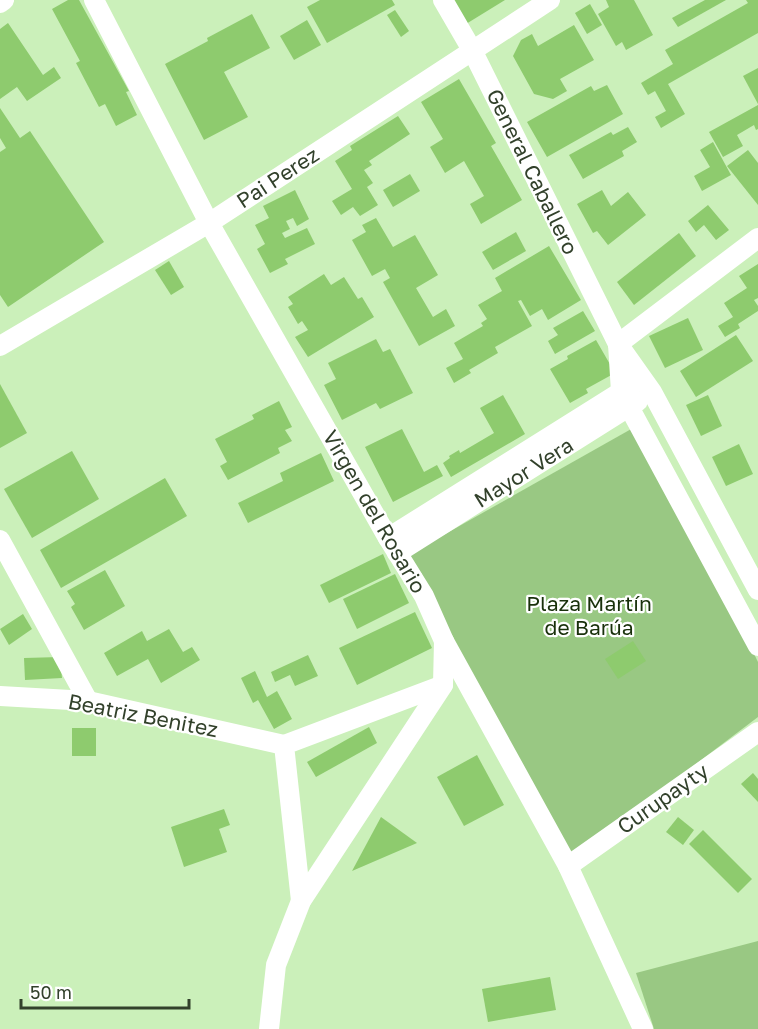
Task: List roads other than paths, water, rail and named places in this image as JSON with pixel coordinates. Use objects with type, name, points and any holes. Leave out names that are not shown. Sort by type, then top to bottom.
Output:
[{"type":"street","name":"Virgen del Rosario","points":[[94,0],[209,224],[393,546],[424,596],[444,641],[568,866],[643,1029]]},
{"type":"street","name":"General Caballero","points":[[443,0],[472,50],[618,345],[647,386],[758,590]]},
{"type":"street","name":"Pai Perez","points":[[0,346],[209,224],[550,0]]},
{"type":"street","points":[[618,345],[758,238]]},
{"type":"street","name":"General Caballero","points":[[618,345],[625,400],[758,646]]},
{"type":"street","name":"Mayor Vera","points":[[393,546],[647,386]]},
{"type":"street","points":[[0,540],[88,701]]},
{"type":"street","points":[[269,1029],[276,965],[301,901],[443,684],[444,641]]},
{"type":"street","points":[[301,901],[284,745],[443,684]]},
{"type":"street","name":"Beatriz Benitez","points":[[0,696],[88,701],[284,745]]},
{"type":"street","name":"Curupayty","points":[[568,866],[758,732]]},
{"type":"park label","name":"Plaza Martín de Barúa","points":[[589,616]]}]
